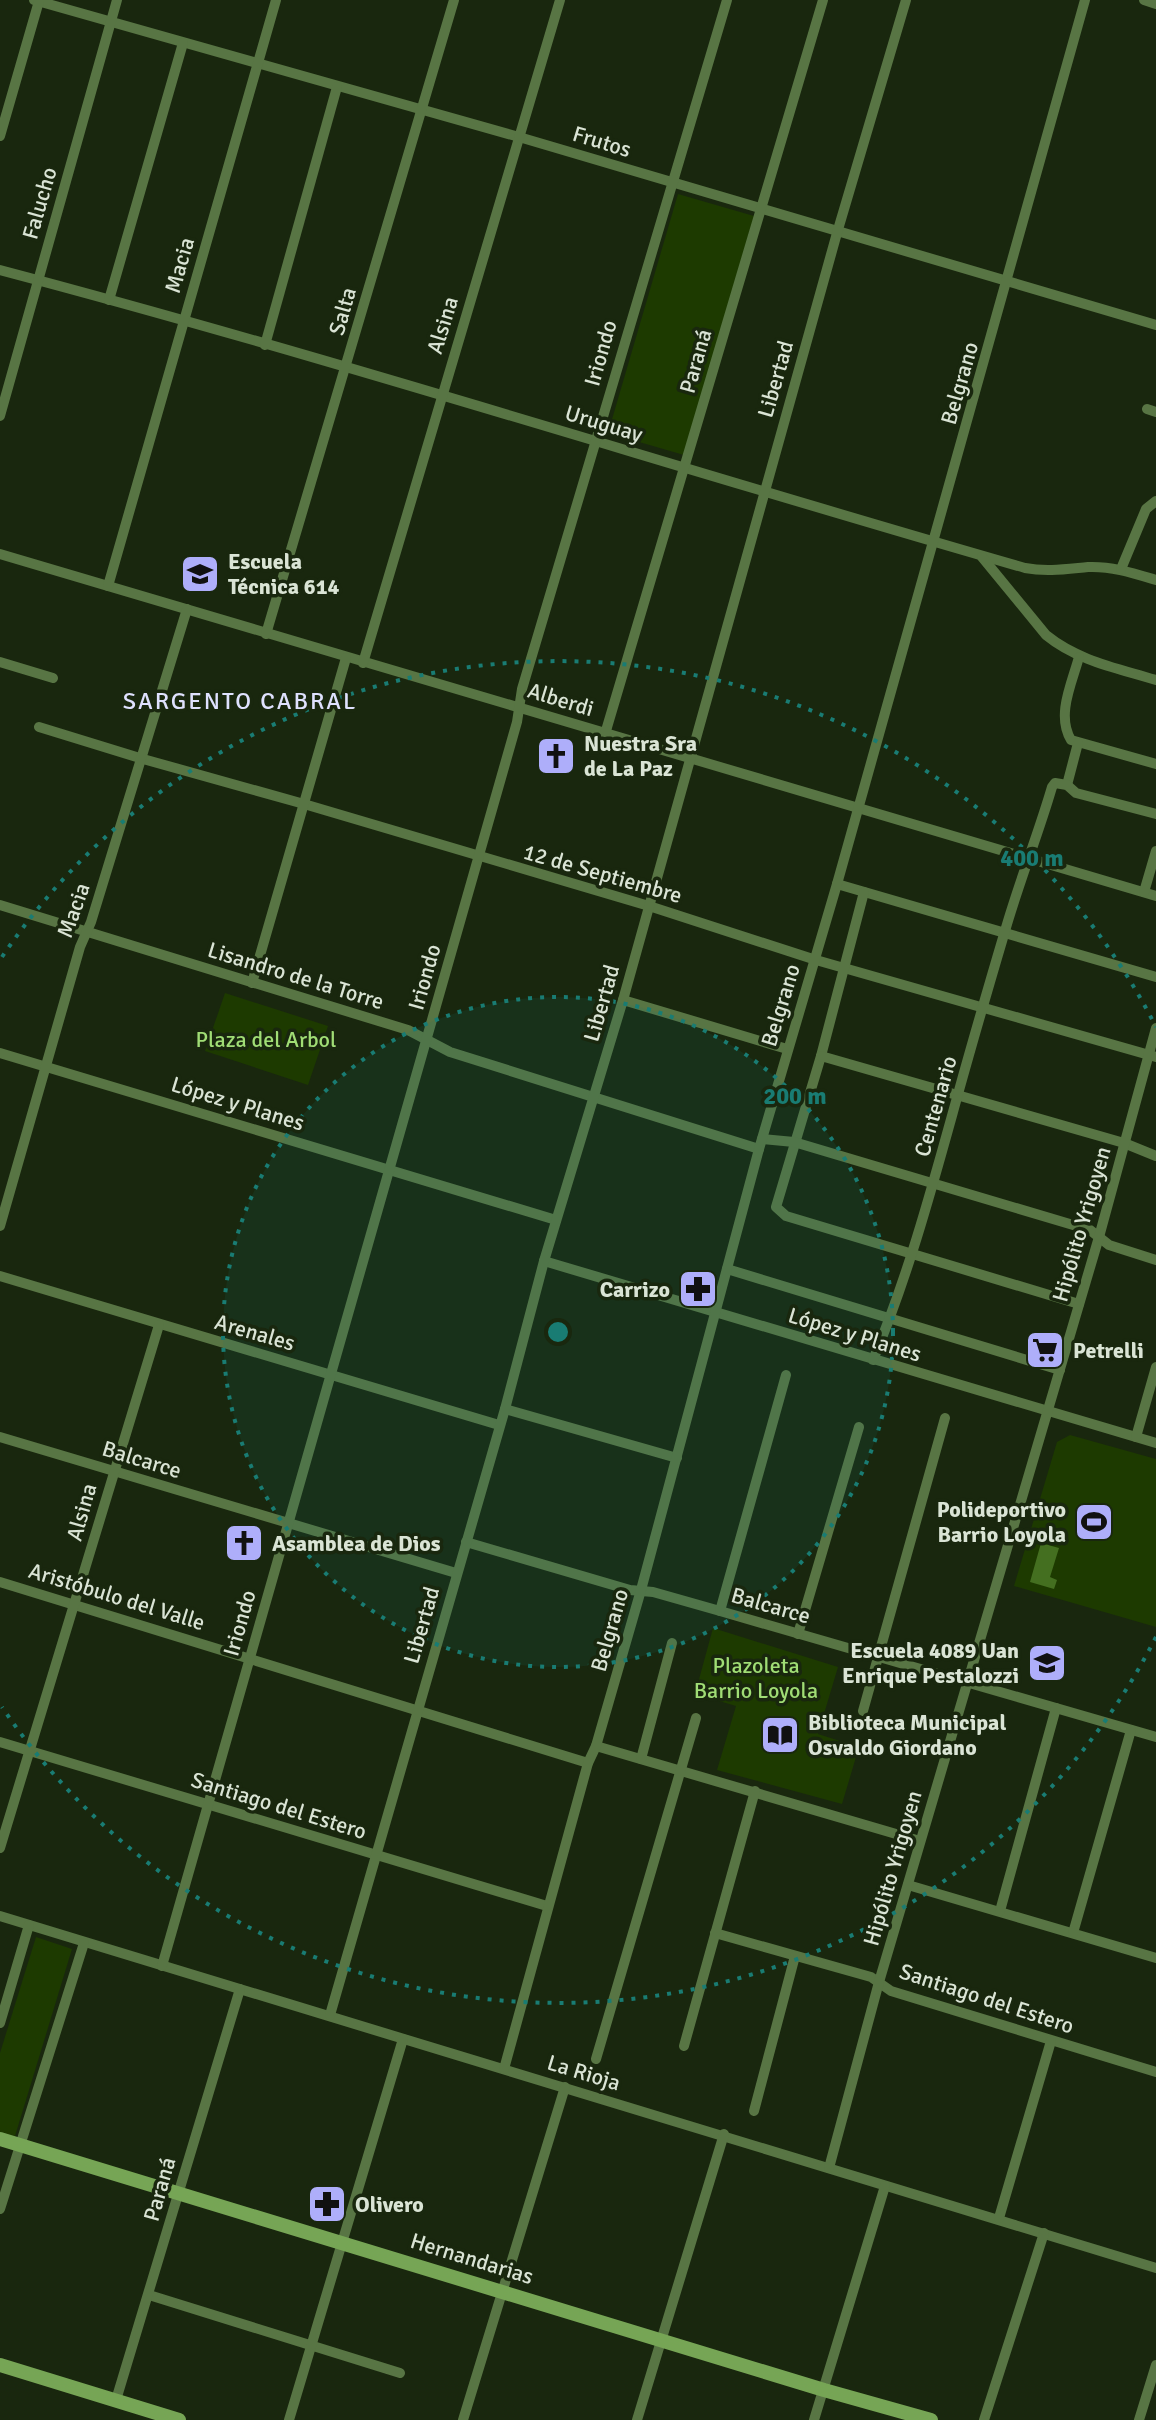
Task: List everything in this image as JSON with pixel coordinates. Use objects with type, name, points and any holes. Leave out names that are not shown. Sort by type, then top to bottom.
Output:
[{"type":"street","name":"Falucho","points":[[0,416],[117,0]]},
{"type":"street","name":"Macia","points":[[108,586],[276,0]]},
{"type":"street","name":"Salta","points":[[266,634],[454,0]]},
{"type":"street","name":"Alsina","points":[[363,663],[560,0]]},
{"type":"street","name":"Iriondo","points":[[162,1966],[479,857],[520,708],[522,689],[727,0]]},
{"type":"street","name":"Paraná","points":[[605,734],[823,0]]},
{"type":"street","name":"Libertad","points":[[330,2015],[505,1409],[544,1261],[623,1000],[837,233],[906,0]]},
{"type":"street","name":"Belgrano","points":[[504,2069],[547,1906],[641,1590],[760,1144],[816,960],[1085,0]]},
{"type":"street","points":[[1144,0],[1156,4]]},
{"type":"street","name":"Frutos","points":[[36,1],[519,137],[1156,325]]},
{"type":"street","points":[[0,136],[36,1]]},
{"type":"street","points":[[109,300],[183,43]]},
{"type":"street","points":[[265,345],[337,87]]},
{"type":"street","name":"Uruguay","points":[[0,270],[346,366],[764,493],[981,555],[1043,571],[1089,567],[1121,569],[1156,580]]},
{"type":"street","points":[[1121,569],[1146,509],[1156,501]]},
{"type":"street","name":"Alberdi","points":[[0,554],[1156,896]]},
{"type":"street","points":[[981,555],[1046,635],[1079,657],[1156,680]]},
{"type":"street","name":"Macia","points":[[0,1226],[80,947],[88,931],[143,759],[187,609]]},
{"type":"street","points":[[1079,657],[1064,720],[1071,740],[1156,764]]},
{"type":"street","points":[[252,983],[346,658]]},
{"type":"street","points":[[0,662],[53,678]]},
{"type":"street","name":"12 de Septiembre","points":[[39,727],[649,906],[816,960],[1152,1056]]},
{"type":"street","points":[[1078,743],[1067,785],[1076,793],[1156,814]]},
{"type":"street","name":"Centenario","points":[[873,1360],[890,1319],[935,1183],[1027,860],[1036,843],[1052,787],[1055,783],[1067,785]]},
{"type":"street","points":[[1144,892],[1156,851]]},
{"type":"street","points":[[837,884],[1156,977]]},
{"type":"street","points":[[864,892],[821,1056],[776,1207],[786,1216],[1079,1304]]},
{"type":"street","name":"Lisandro de la Torre","points":[[0,905],[408,1030],[450,1052],[594,1097],[760,1144],[794,1142],[1090,1230],[1109,1245],[1156,1260]]},
{"type":"street","points":[[623,1000],[787,1049]]},
{"type":"street","name":"Hipólito Yrigoyen","points":[[829,2168],[879,1982],[1152,1056],[1156,1028]]},
{"type":"street","name":"López y Planes","points":[[0,1053],[556,1220]]},
{"type":"street","points":[[821,1056],[1124,1143],[1156,1156]]},
{"type":"street","name":"López y Planes","points":[[544,1261],[1156,1443]]},
{"type":"street","points":[[727,1269],[1060,1370]]},
{"type":"street","name":"Arenales","points":[[0,1276],[499,1425]]},
{"type":"street","name":"Alsina","points":[[0,1848],[159,1325]]},
{"type":"street","points":[[1136,1437],[1156,1367]]},
{"type":"street","points":[[720,1611],[786,1375]]},
{"type":"street","points":[[505,1409],[677,1458]]},
{"type":"street","points":[[863,1711],[945,1418]]},
{"type":"street","points":[[798,1634],[859,1427]]},
{"type":"street","name":"Balcarce","points":[[0,1437],[456,1573]]},
{"type":"street","name":"Balcarce","points":[[466,1542],[630,1590],[641,1590],[720,1611],[1156,1737]]},
{"type":"street","name":"Aristóbulo del Valle","points":[[0,1582],[588,1763]]},
{"type":"street","points":[[641,1759],[672,1643]]},
{"type":"street","points":[[1000,1911],[1056,1708]]},
{"type":"street","points":[[596,2059],[696,1718]]},
{"type":"street","points":[[1073,1933],[1131,1730]]},
{"type":"street","name":"Santiago del Estero","points":[[0,1742],[547,1906]]},
{"type":"street","points":[[596,1746],[920,1841]]},
{"type":"street","points":[[684,2046],[755,1791]]},
{"type":"street","points":[[908,1885],[1073,1933],[1155,1953]]},
{"type":"street","name":"La Rioja","points":[[0,1916],[1156,2268]]},
{"type":"street","points":[[0,2023],[29,1925]]},
{"type":"street","name":"Santiago del Estero","points":[[715,1933],[871,1977],[891,1991],[1156,2072]]},
{"type":"street","points":[[0,2209],[84,1943]]},
{"type":"street","points":[[754,2111],[795,1956]]},
{"type":"street","name":"Paraná","points":[[116,2400],[240,1989]]},
{"type":"street","points":[[289,2420],[403,2039]]},
{"type":"street","points":[[999,2218],[1051,2041]]},
{"type":"street","points":[[463,2420],[565,2087]]},
{"type":"street","points":[[637,2420],[724,2134]]},
{"type":"street","name":"Hernandarias","points":[[0,2139],[931,2420]]},
{"type":"street","points":[[814,2420],[885,2186]]},
{"type":"street","points":[[984,2420],[1044,2233]]},
{"type":"street","points":[[149,2295],[400,2373]]},
{"type":"street","points":[[0,2365],[179,2420]]},
{"type":"street","points":[[1139,2420],[1156,2365]]},
{"type":"green space","points":[[678,194],[754,216],[684,455],[608,433]]},
{"type":"green space","name":"Plaza del Arbol","points":[[225,993],[328,1026],[308,1085],[205,1051]]},
{"type":"green space","name":"Polideportivo Barrio Loyola","points":[[1070,1435],[1156,1459],[1156,1627],[1014,1586],[1057,1442]]},
{"type":"green space","name":"Plazoleta Barrio Loyola","points":[[713,1628],[838,1667],[818,1734],[859,1747],[842,1804],[717,1770],[736,1706],[695,1694]]},
{"type":"green space","points":[[36,1937],[72,1949],[15,2136],[0,2132],[0,2053]]},
{"type":"shaded area","points":[[1041,1543],[1059,1548],[1050,1577],[1057,1580],[1054,1589],[1030,1582]]},
{"type":"place","name":"Escuela Técnica 614","points":[[200,574]]},
{"type":"place","name":"Nuestra Sra de La Paz","points":[[556,756]]},
{"type":"place","name":"Carrizo","points":[[698,1289]]},
{"type":"place","name":"Petrelli","points":[[1045,1350]]},
{"type":"place","name":"Polideportivo Barrio Loyola","points":[[1094,1522]]},
{"type":"place","name":"Asamblea de Dios","points":[[244,1543]]},
{"type":"place","name":"Escuela 4089 Uan Enrique Pestalozzi","points":[[1047,1663]]},
{"type":"place","name":"Biblioteca Municipal Osvaldo Giordano","points":[[780,1735]]},
{"type":"place","name":"Olivero","points":[[327,2204]]},
{"type":"district","name":"SARGENTO CABRAL","points":[[240,701]]}]
